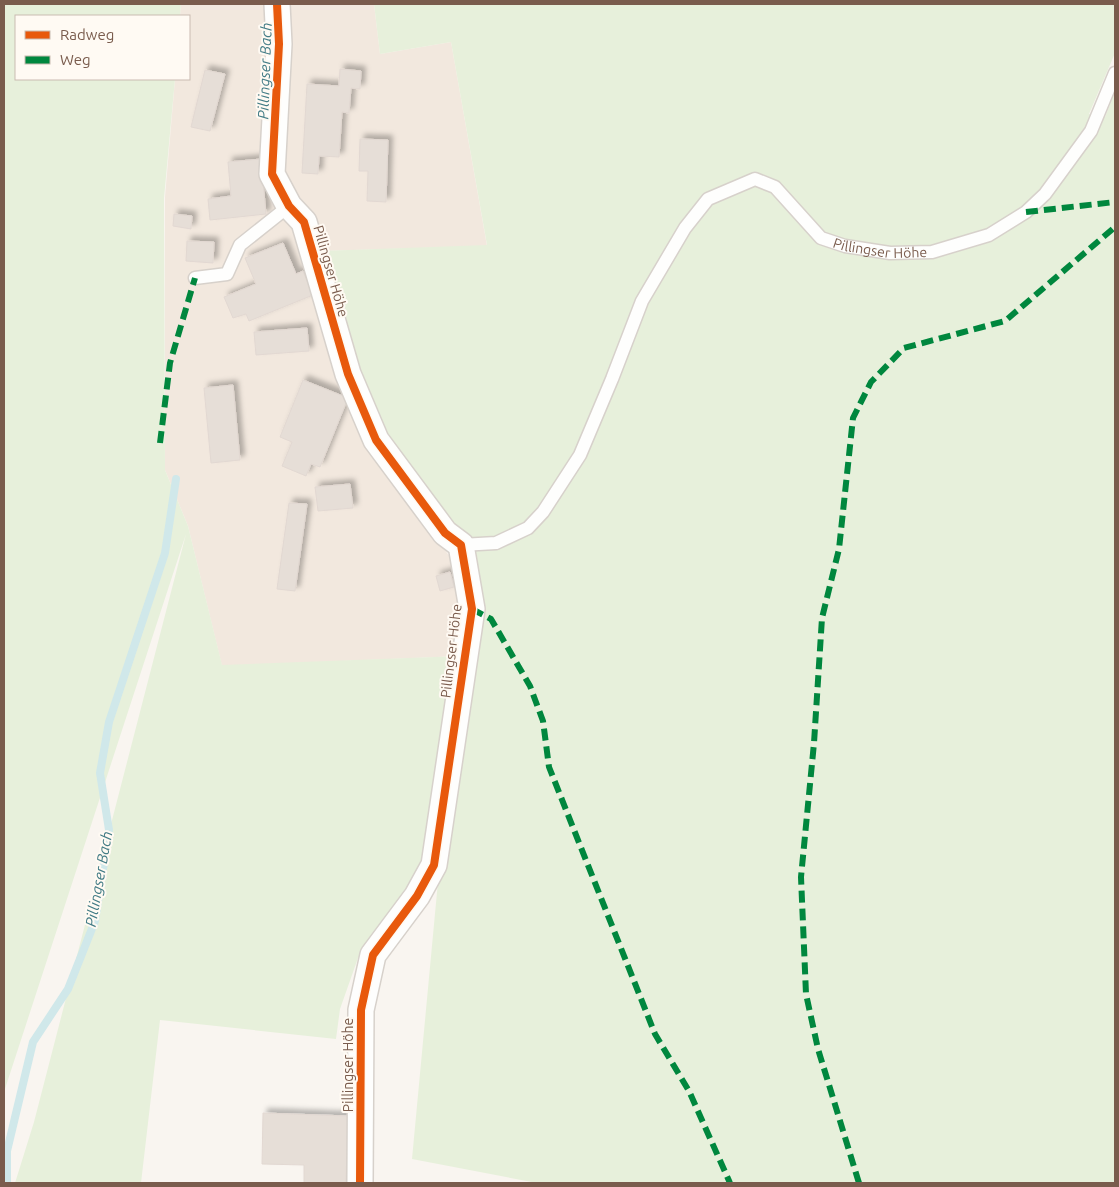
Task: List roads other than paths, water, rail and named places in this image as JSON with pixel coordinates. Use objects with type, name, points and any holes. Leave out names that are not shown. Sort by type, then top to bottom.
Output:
[{"type":"street","name":"Pillingser Höhe","points":[[276,4],[279,44],[272,174],[289,206],[304,222],[348,374],[376,440],[445,533],[461,545],[472,609],[434,865],[417,896],[373,955],[361,1010],[360,1183]]},
{"type":"lane","name":"Pillingser Höhe","points":[[461,545],[496,543],[528,528],[558,493],[580,455],[642,301],[684,228],[708,199],[755,179],[775,187],[821,238],[846,246],[890,253],[932,252],[988,235],[1026,212],[1045,194],[1090,131],[1115,73]]},
{"type":"lane","points":[[195,278],[227,274],[240,245],[289,206]]},
{"type":"waterway","name":"Pillingser Bach","points":[[7,1183],[7,1151],[33,1042],[68,989],[95,921],[109,830],[100,773],[109,722],[165,553],[176,479]]}]
